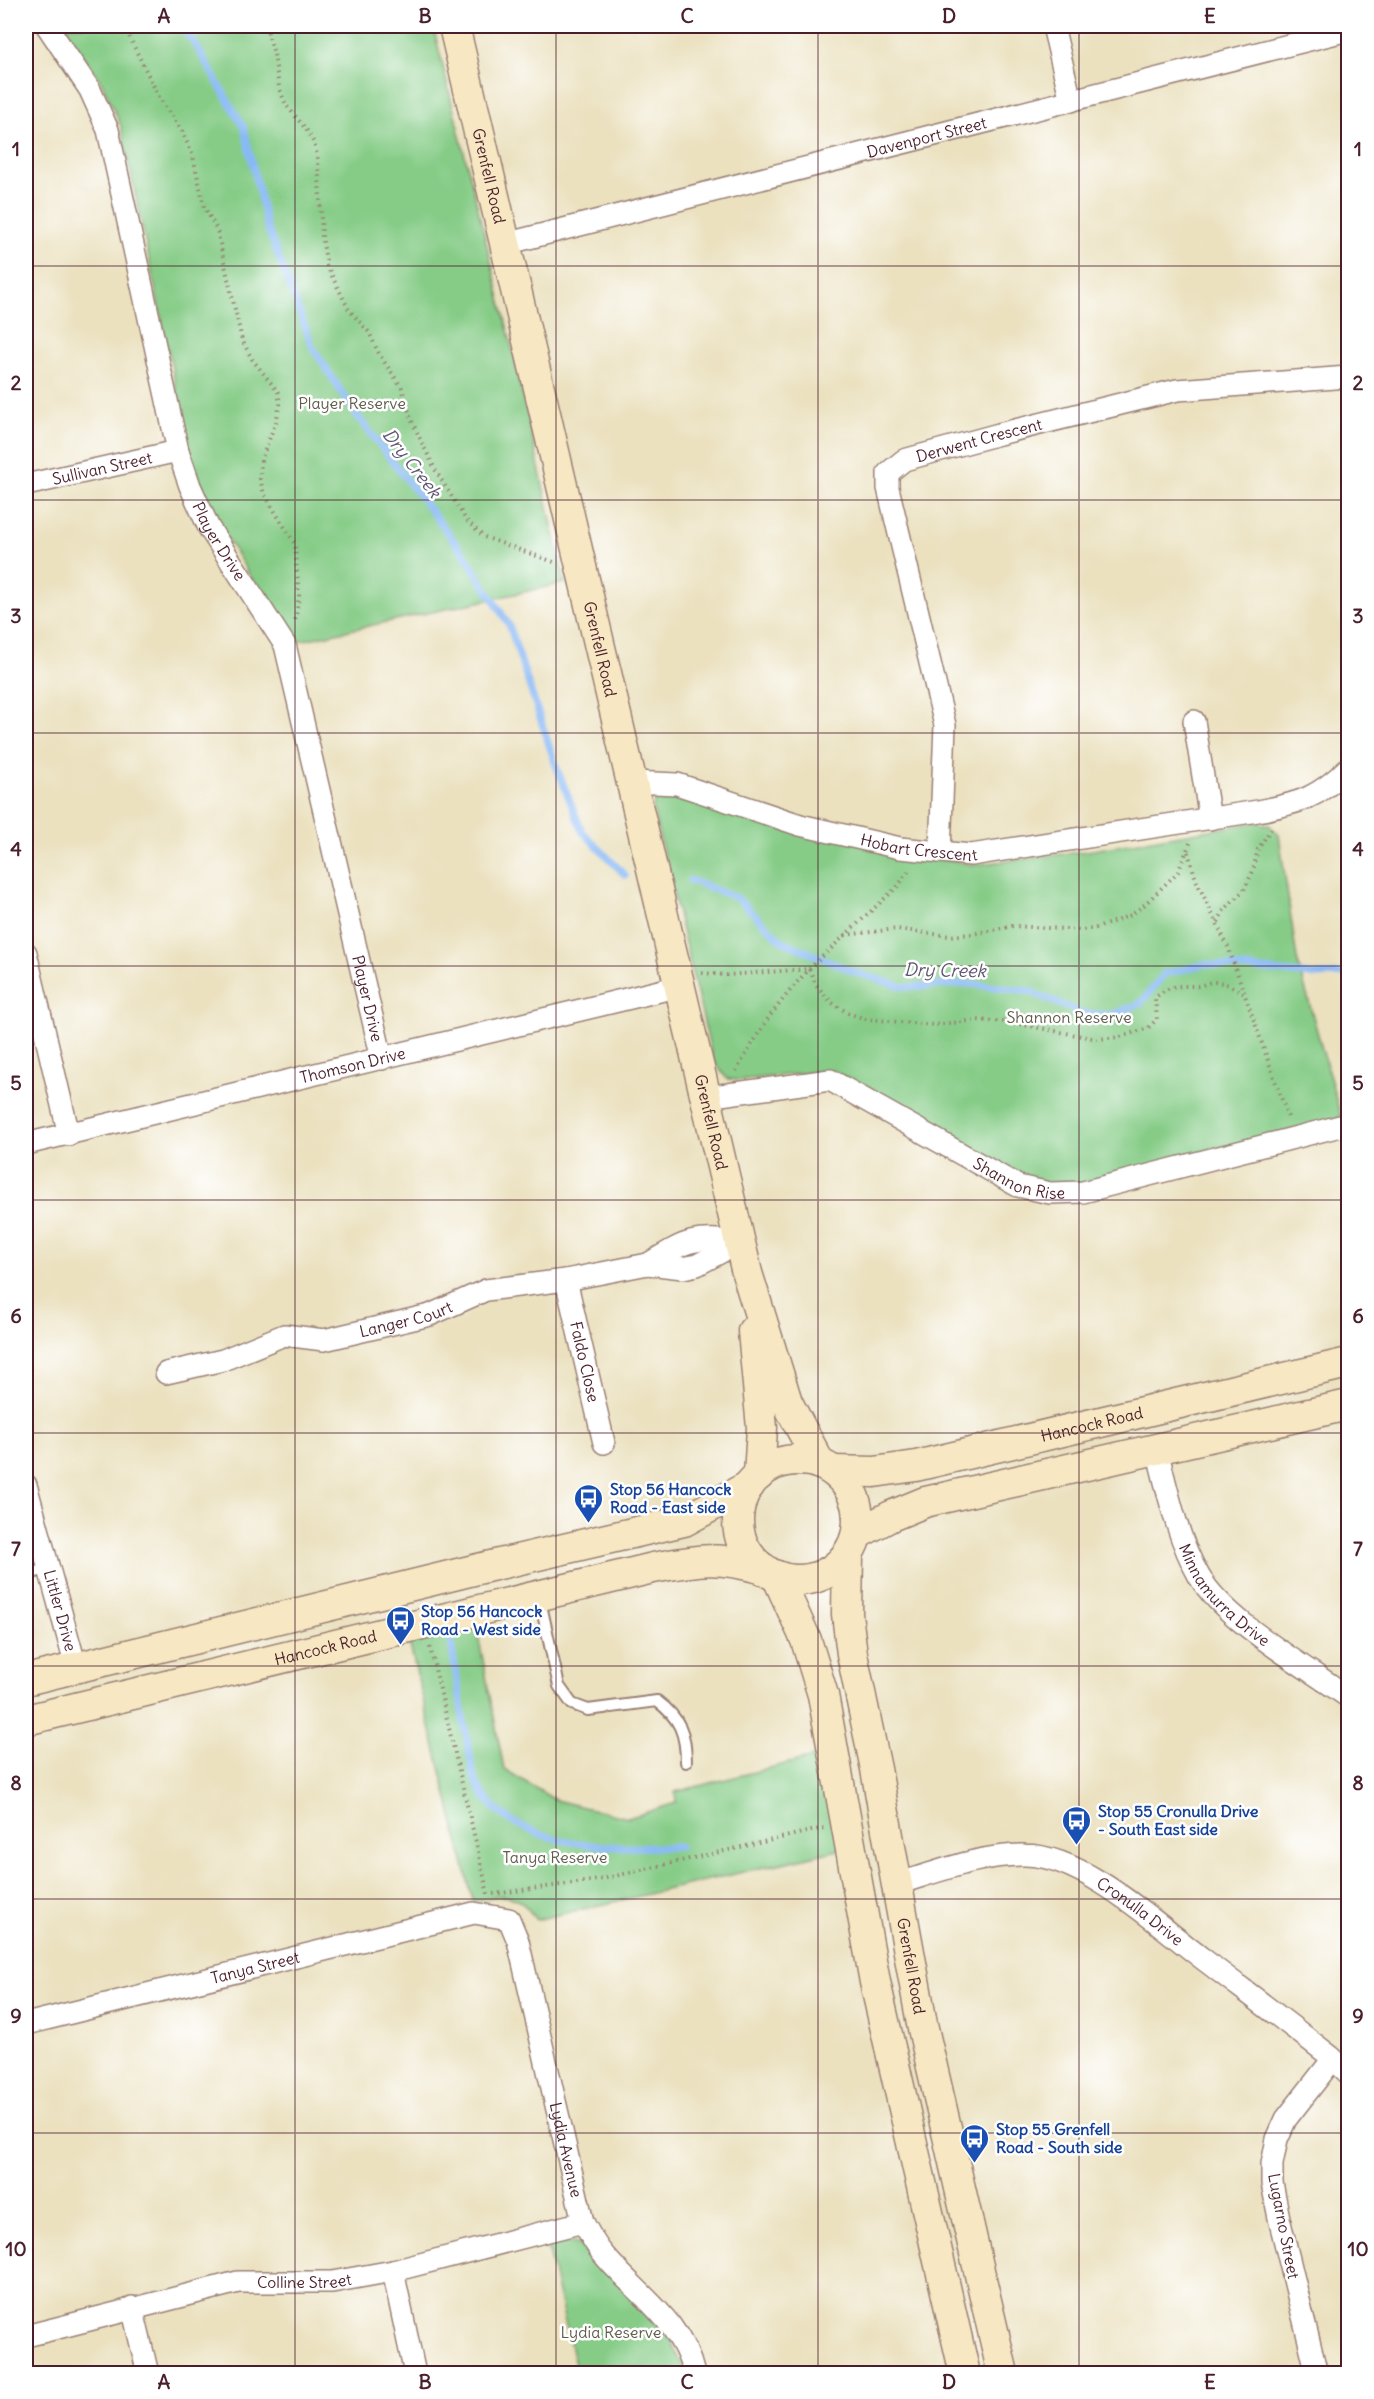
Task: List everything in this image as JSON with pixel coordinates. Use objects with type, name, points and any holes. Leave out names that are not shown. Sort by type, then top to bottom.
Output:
[{"type":"main road","name":"Grenfell Road","points":[[454,26],[678,980],[714,1096],[747,1273],[787,1402],[826,1467]]},
{"type":"main road","name":"Grenfell Road","points":[[747,1273],[762,1428],[754,1480]]},
{"type":"main road","name":"Hancock Road","points":[[826,1467],[874,1472],[916,1466],[1348,1363]]},
{"type":"main road","points":[[770,1573],[796,1580],[816,1578],[834,1569],[852,1545],[891,1516],[925,1502],[1348,1406]]},
{"type":"main road","points":[[26,1680],[684,1521],[754,1480],[773,1466],[788,1461],[804,1460],[826,1467],[846,1483],[854,1499],[858,1516],[852,1545]]},
{"type":"main road","points":[[754,1480],[740,1507],[739,1531],[748,1553],[770,1573],[806,1640],[815,1664],[832,1736],[875,1982],[965,2373]]},
{"type":"main road","name":"Grenfell Road","points":[[852,1545],[847,1614],[852,1654],[922,2024],[1003,2373]]},
{"type":"main road","name":"Hancock Road","points":[[28,1719],[693,1560],[732,1561],[770,1573]]},
{"type":"main road","points":[[76,1667],[94,1679],[106,1683],[162,1686]]},
{"type":"main road","points":[[28,1719],[57,1695],[66,1685],[76,1667]]},
{"type":"main road","points":[[860,1894],[897,1884]]},
{"type":"street","name":"Player Drive","points":[[47,26],[90,90],[108,130],[178,451],[190,486],[209,528],[285,645],[382,1059]]},
{"type":"street","points":[[1053,26],[1071,101]]},
{"type":"street","name":"Davenport Street","points":[[505,244],[1348,30]]},
{"type":"street","name":"Derwent Crescent","points":[[932,851],[945,726],[888,488],[888,473],[904,460],[1177,390],[1348,377]]},
{"type":"street","name":"Sullivan Street","points":[[26,485],[178,451]]},
{"type":"street","points":[[1194,721],[1203,820]]},
{"type":"street","name":"Hobart Crescent","points":[[632,782],[676,784],[800,825],[900,848],[971,855],[1298,804],[1329,787],[1348,768]]},
{"type":"street","points":[[26,953],[69,1135]]},
{"type":"street","name":"Thomson Drive","points":[[26,1144],[382,1059],[678,980]]},
{"type":"street","name":"Shannon Rise","points":[[714,1096],[830,1080],[1018,1186],[1050,1193],[1083,1192],[1348,1124]]},
{"type":"street","name":"Langer Court","points":[[166,1373],[223,1360],[284,1335],[324,1340],[430,1315],[486,1290],[566,1280],[648,1264],[683,1268],[698,1265],[740,1242]]},
{"type":"street","name":"Faldo Close","points":[[566,1280],[604,1443]]},
{"type":"street","name":"Minnamurra Drive","points":[[1157,1450],[1175,1520],[1186,1550],[1200,1578],[1217,1600],[1244,1624],[1348,1696]]},
{"type":"street","name":"Littler Drive","points":[[26,1485],[76,1667]]},
{"type":"street","name":"Cronulla Drive","points":[[897,1884],[1001,1857],[1026,1854],[1052,1859],[1079,1870],[1120,1896],[1341,2066]]},
{"type":"street","name":"Tanya Street","points":[[26,2024],[482,1907]]},
{"type":"street","name":"Lydia Avenue","points":[[482,1907],[509,1919],[518,1941],[583,2222],[602,2253],[668,2320],[690,2356],[694,2373]]},
{"type":"street","name":"Lugarno Street","points":[[1317,2373],[1279,2218],[1272,2183],[1272,2164],[1277,2139],[1286,2119],[1341,2066]]},
{"type":"street","name":"Colline Street","points":[[26,2336],[132,2307],[238,2282],[332,2282],[393,2271],[583,2222]]},
{"type":"street","points":[[393,2271],[415,2373]]},
{"type":"street","points":[[132,2307],[148,2373]]},
{"type":"lane","points":[[26,1575],[49,1568]]},
{"type":"lane","points":[[539,1596],[559,1686],[572,1704],[588,1710],[657,1701],[668,1709],[682,1730],[686,1743],[686,1762]]},
{"type":"path","points":[[124,26],[160,99],[182,131],[193,156],[204,206],[220,240],[235,319],[242,340],[252,359],[278,392],[280,404],[276,423],[261,460],[260,479],[264,494],[295,544],[299,596],[296,621],[285,645]]},
{"type":"path","points":[[266,26],[274,54],[279,87],[286,105],[306,129],[314,143],[318,159],[322,237],[327,267],[349,310],[369,332],[379,354],[402,388],[411,419],[436,471],[466,520],[484,537],[561,564],[585,579]]},
{"type":"path","points":[[1218,923],[1224,910],[1244,890],[1253,871],[1258,849],[1286,806]]},
{"type":"path","points":[[845,935],[896,929],[950,936],[1013,926],[1082,930],[1097,928],[1131,915],[1179,872],[1203,820]]},
{"type":"path","points":[[714,1096],[766,1021],[809,969],[932,851]]},
{"type":"path","points":[[1188,851],[1196,880],[1218,923],[1243,987],[1295,1137]]},
{"type":"path","points":[[678,980],[710,973],[727,975],[809,969]]},
{"type":"path","points":[[809,969],[816,985],[831,1002],[848,1013],[866,1020],[934,1025],[977,1020],[1008,1022],[1097,1039],[1120,1037],[1148,1028],[1157,1019],[1155,998],[1169,987],[1183,984],[1197,987],[1213,981],[1245,994]]},
{"type":"path","points":[[424,1623],[482,1907],[818,1828],[848,1826]]},
{"type":"green space","name":"Player Reserve","points":[[63,26],[433,26],[510,339],[565,583],[291,643],[219,525],[200,482],[189,449],[121,126],[102,83]]},
{"type":"green space","name":"Shannon Reserve","points":[[667,790],[972,865],[1081,852],[1257,822],[1269,825],[1279,835],[1297,959],[1341,1117],[1082,1183],[1050,1185],[1021,1178],[832,1070],[741,1080],[727,1079],[713,1060],[653,809],[657,797]]},
{"type":"green space","name":"Tanya Reserve","points":[[474,1614],[504,1769],[555,1800],[628,1818],[676,1803],[675,1792],[829,1753],[847,1848],[536,1920],[516,1899],[502,1896],[473,1901],[406,1630]]},
{"type":"green space","name":"Lydia Reserve","points":[[574,2243],[586,2248],[662,2323],[687,2373],[577,2373],[547,2246]]},
{"type":"waterway","name":"Dry Creek","points":[[180,26],[195,44],[244,128],[267,227],[313,348],[355,413],[465,555],[509,625],[556,766],[582,831],[625,875]]},
{"type":"waterway","name":"Dry Creek","points":[[690,880],[737,898],[782,941],[857,973],[904,987],[972,984],[1029,991],[1081,1013],[1111,1015],[1141,1003],[1164,974],[1205,964],[1312,975],[1348,974]]},
{"type":"waterway","points":[[451,1642],[473,1773],[491,1805],[512,1821],[537,1833],[565,1841],[624,1847],[679,1847]]},
{"type":"place","name":"Stop 56 Hancock Road - East side","points":[[589,1524]]},
{"type":"place","name":"Stop 56 Hancock Road - West side","points":[[400,1646]]},
{"type":"place","name":"Stop 55 Cronulla Drive - South East side","points":[[1077,1846]]},
{"type":"place","name":"Stop 55 Grenfell Road - South side","points":[[975,2164]]}]
